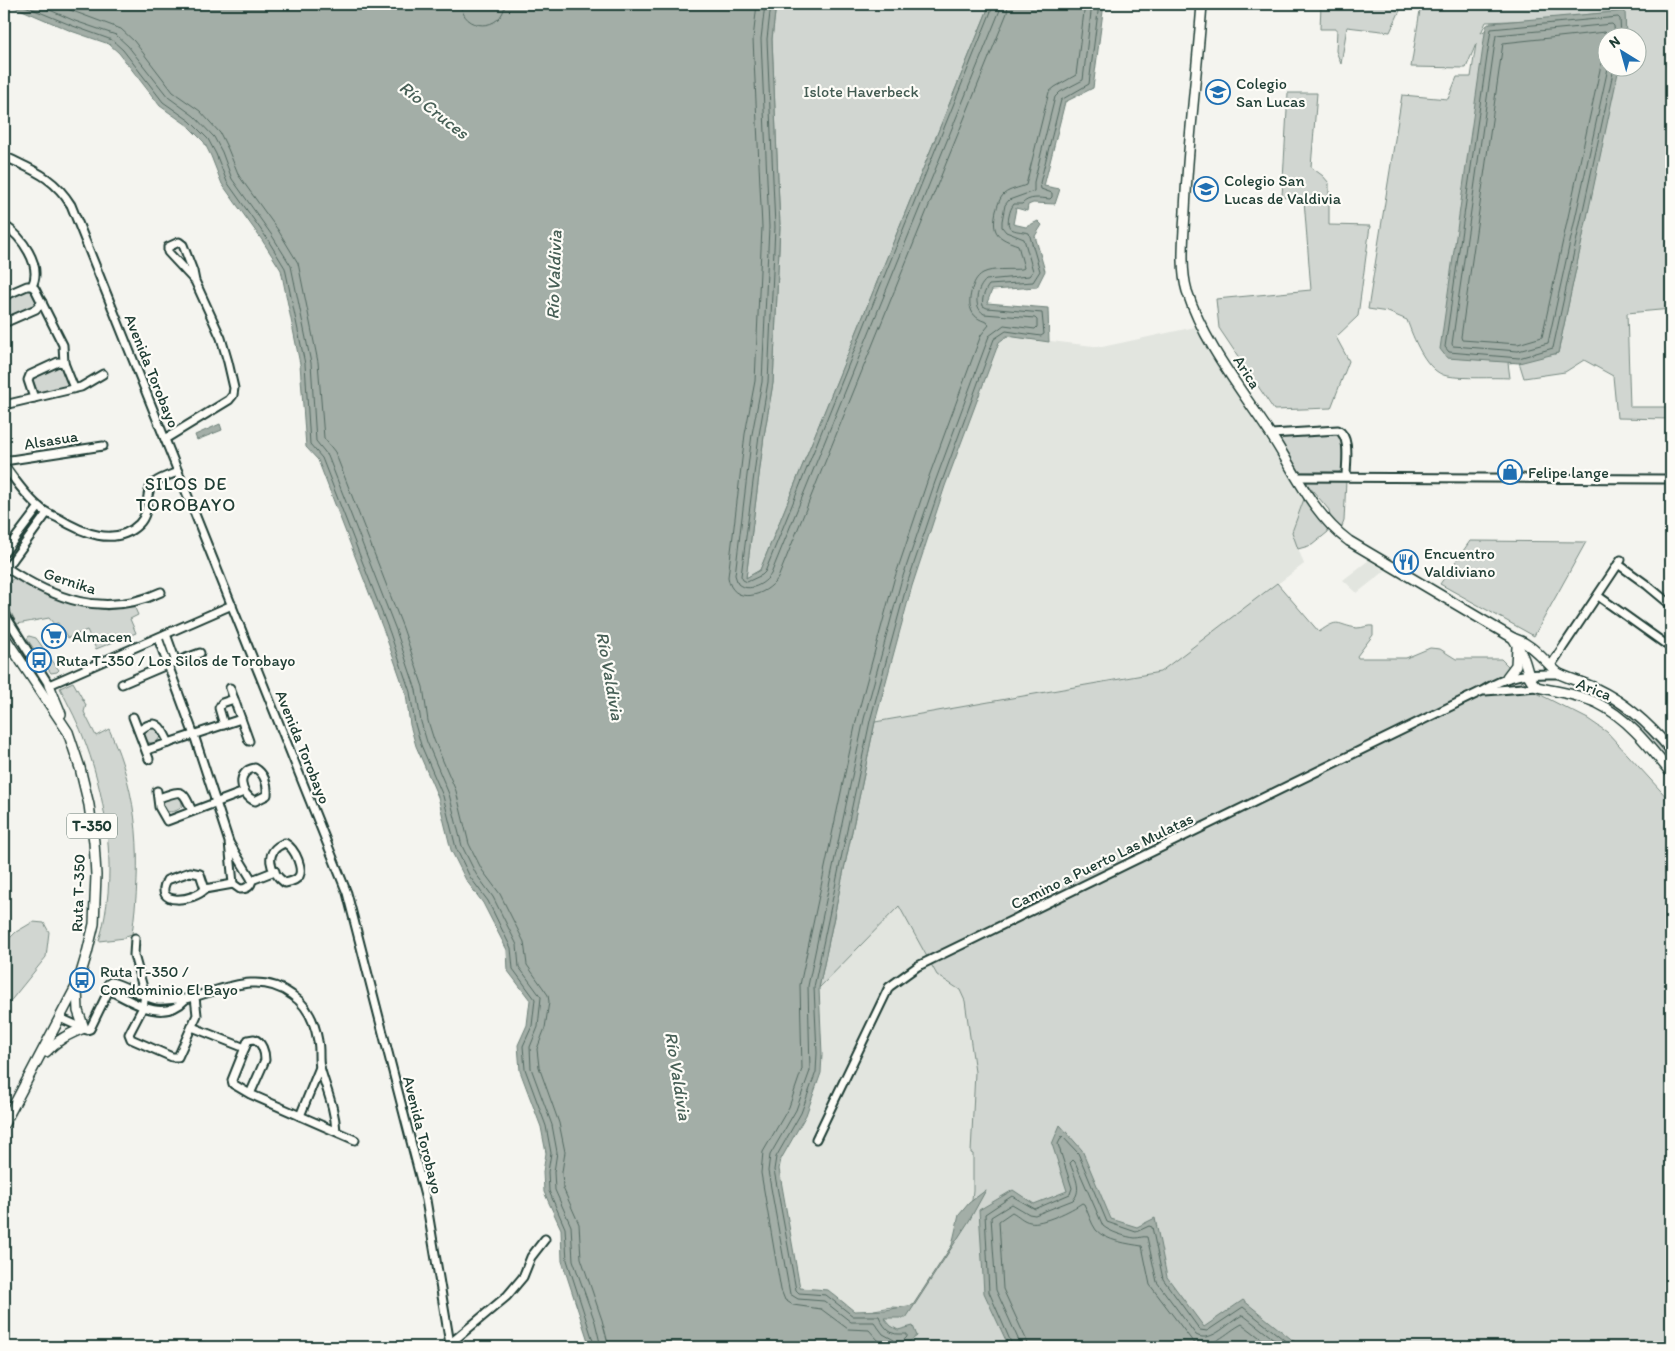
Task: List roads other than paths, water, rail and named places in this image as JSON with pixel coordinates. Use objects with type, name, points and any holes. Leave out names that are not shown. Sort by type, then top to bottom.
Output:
[{"type":"main road","name":"Arica","points":[[1202,4],[1196,91],[1186,174],[1183,256],[1187,289],[1198,316],[1224,366],[1335,531],[1515,641],[1529,644],[1560,674],[1596,688],[1620,702],[1649,725],[1671,750]]},
{"type":"main road","name":"Ruta T-350","points":[[4,636],[68,732],[80,768],[89,805],[96,875],[94,924],[78,983],[4,1124]]},
{"type":"main road","points":[[1515,641],[1524,658],[1530,680],[1537,687]]},
{"type":"main road","points":[[1507,678],[1516,665],[1515,641]]},
{"type":"main road","points":[[49,685],[68,732]]},
{"type":"main road","name":"Arica","points":[[1537,687],[1586,699],[1611,712],[1640,737],[1671,772]]},
{"type":"main road","points":[[40,1057],[60,1040],[84,1028],[78,1011],[78,983]]},
{"type":"street","name":"Avenida Torobayo","points":[[4,156],[54,183],[71,205],[347,893],[426,1200],[448,1346]]},
{"type":"street","points":[[4,225],[17,235],[29,254],[35,275],[32,286]]},
{"type":"street","points":[[165,438],[229,400],[233,394],[232,379],[221,338],[195,281],[183,244],[179,242],[168,247],[168,252],[195,281]]},
{"type":"street","points":[[4,296],[27,286],[32,286]]},
{"type":"street","points":[[32,286],[63,344],[64,363],[74,388]]},
{"type":"street","points":[[4,321],[36,309],[42,302]]},
{"type":"street","points":[[34,398],[28,380],[30,375],[58,362],[64,363]]},
{"type":"street","points":[[4,405],[81,387],[103,374]]},
{"type":"street","points":[[1271,434],[1341,431],[1346,439],[1346,476]]},
{"type":"street","name":"Alsasua","points":[[4,461],[103,446]]},
{"type":"street","points":[[4,465],[39,508],[72,527],[91,535],[108,536],[124,534],[138,526],[148,507],[148,494],[153,484],[178,472]]},
{"type":"street","points":[[1297,477],[1664,479]]},
{"type":"street","points":[[4,553],[39,508]]},
{"type":"street","points":[[5,569],[47,513]]},
{"type":"street","points":[[1551,665],[1620,562],[1671,605]]},
{"type":"street","name":"Gernika","points":[[5,569],[55,594],[94,605],[127,604],[162,592]]},
{"type":"street","points":[[1598,596],[1671,648]]},
{"type":"street","points":[[4,613],[49,685],[232,605]]},
{"type":"street","points":[[162,636],[229,842],[233,884],[243,889],[250,885],[252,880],[275,871]]},
{"type":"street","points":[[122,684],[200,653]]},
{"type":"street","name":"Camino a Puerto Las Mulatas","points":[[816,1139],[889,987],[918,966],[1507,678],[1528,674],[1560,674]]},
{"type":"street","name":"Camino a Puerto Las Mulatas","points":[[1482,691],[1537,687]]},
{"type":"street","points":[[230,688],[249,741]]},
{"type":"street","points":[[224,725],[219,708],[222,703],[234,699]]},
{"type":"street","points":[[132,717],[147,750],[149,759]]},
{"type":"street","points":[[147,750],[241,719]]},
{"type":"street","points":[[139,731],[154,723],[159,725],[169,743]]},
{"type":"street","points":[[255,768],[260,771],[265,781],[267,795],[255,800],[248,798],[244,792],[242,778],[245,772],[255,768]]},
{"type":"street","points":[[192,811],[185,795],[182,793],[158,795],[159,807],[167,820],[192,811],[217,802],[244,792]]},
{"type":"street","points":[[229,842],[252,880]]},
{"type":"street","points":[[286,843],[296,854],[302,870],[301,874],[292,881],[285,883],[278,878],[275,871],[272,865],[272,852],[277,846],[286,843]]},
{"type":"street","points":[[205,889],[200,874],[193,872],[170,878],[164,886],[166,894],[175,900],[199,895],[205,889],[233,884]]},
{"type":"street","points":[[135,938],[134,955],[145,995],[143,1007],[129,1034],[131,1039],[172,1057],[177,1057],[197,1015],[195,997]]},
{"type":"street","points":[[60,1018],[87,1030],[91,1028],[109,990],[108,984],[112,982],[156,999],[186,999],[246,984],[265,982],[283,988],[300,1001],[307,1010],[318,1041],[320,1067],[335,1116],[336,1131]]},
{"type":"street","points":[[109,990],[151,1010],[171,1009],[180,1006],[186,999]]},
{"type":"street","points":[[192,1027],[245,1048]]},
{"type":"street","points":[[250,1094],[265,1060],[265,1055],[256,1040],[248,1040],[232,1080],[233,1084],[250,1094],[355,1140]]},
{"type":"street","points":[[300,1116],[320,1067]]},
{"type":"street","points":[[448,1346],[507,1296],[523,1277],[531,1257],[545,1239]]},
{"type":"water","points":[[8,4],[476,4],[483,7],[489,4],[776,4],[772,39],[780,226],[773,383],[764,436],[746,578],[760,570],[990,4],[1104,4],[1093,88],[1065,102],[1044,186],[1060,189],[1055,204],[1033,203],[1028,205],[1027,211],[1016,208],[1013,224],[1026,227],[1038,221],[1042,225],[1035,236],[1045,271],[1037,287],[992,290],[987,303],[1048,308],[1049,342],[1007,336],[999,342],[945,486],[912,586],[875,722],[819,988],[821,1073],[806,1115],[781,1159],[779,1169],[800,1288],[828,1290],[854,1311],[886,1310],[913,1305],[952,1245],[959,1215],[969,1203],[986,1190],[969,1221],[906,1318],[884,1318],[891,1326],[898,1330],[913,1326],[917,1336],[902,1347],[590,1347],[562,1261],[561,1229],[544,1192],[543,1172],[546,1153],[541,1127],[520,1071],[518,1045],[527,1025],[530,1000],[508,971],[507,950],[483,903],[466,880],[451,850],[438,797],[416,746],[410,725],[406,694],[385,634],[318,460],[306,447],[300,364],[281,270],[222,184],[204,142],[187,125],[160,106],[119,53],[109,44],[71,31]]},
{"type":"water","points":[[1625,11],[1626,28],[1598,28],[1598,78],[1617,78],[1558,353],[1519,363],[1447,358],[1440,349],[1486,26],[1490,23]]},
{"type":"water","points":[[220,424],[222,430],[197,440],[195,435]]},
{"type":"water","points":[[1060,1125],[1082,1150],[1111,1219],[1137,1227],[1155,1218],[1167,1277],[1204,1327],[1243,1300],[1301,1347],[1009,1347],[984,1293],[979,1210],[1013,1190],[1034,1204],[1067,1191],[1052,1144]]},
{"type":"place","name":"Colegio San Lucas","points":[[1218,92]]},
{"type":"place","name":"Colegio San Lucas de Valdivia","points":[[1206,189]]},
{"type":"place","name":"Felipe lange","points":[[1510,472]]},
{"type":"place","name":"Encuentro Valdiviano","points":[[1406,562]]},
{"type":"place","name":"Almacen","points":[[54,636]]},
{"type":"place","name":"Ruta T-350 / Los Silos de Torobayo","points":[[39,660]]},
{"type":"place","name":"Ruta T-350 / Condominio El Bayo","points":[[82,980]]},
{"type":"district","name":"SILOS DE TOROBAYO","points":[[186,494]]},
{"type":"park label","name":"Islote Haverbeck","points":[[861,91]]},
{"type":"water label","name":"Río Cruces","points":[[434,110]]},
{"type":"water label","name":"Río Valdivia","points":[[554,275]]},
{"type":"water label","name":"Río Valdivia","points":[[610,676]]},
{"type":"water label","name":"Río Valdivia","points":[[678,1076]]}]
